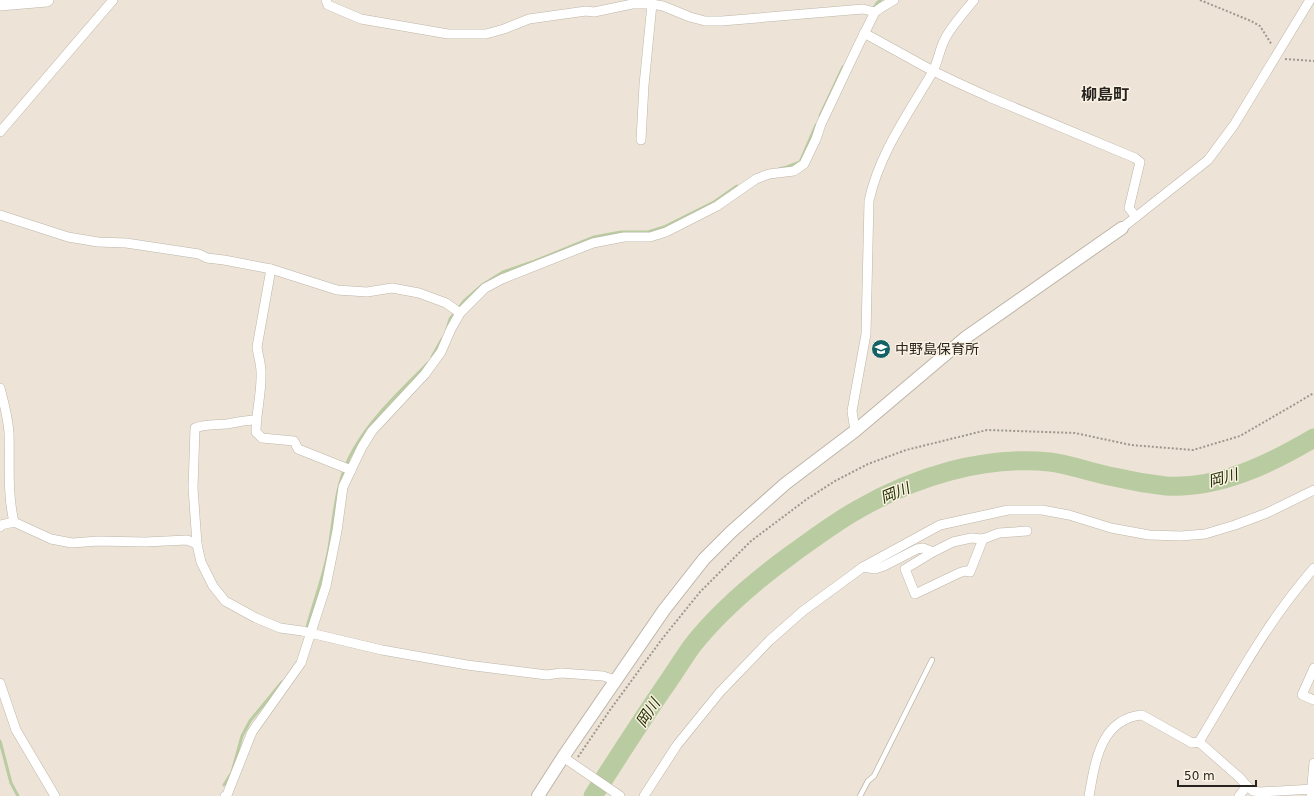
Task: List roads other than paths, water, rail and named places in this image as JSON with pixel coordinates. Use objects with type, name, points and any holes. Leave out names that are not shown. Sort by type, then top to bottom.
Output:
[{"type":"main road","points":[[0,4],[47,0]]},
{"type":"street","points":[[0,132],[113,0]]},
{"type":"street","points":[[326,0],[328,5],[360,19],[448,34],[486,34],[504,29],[529,19],[586,11],[594,12],[632,4],[652,4],[663,6],[690,17],[705,21],[722,21],[872,11],[894,0]]},
{"type":"street","points":[[225,796],[227,795],[252,732],[301,663],[326,586],[343,488],[362,447],[372,431],[425,374],[441,352],[460,313],[485,288],[502,279],[593,243],[624,237],[650,237],[666,232],[717,206],[756,179],[769,174],[794,172],[804,164],[816,139],[821,124],[864,33],[872,11],[870,0]]},
{"type":"street","points":[[855,431],[852,411],[866,334],[869,201],[872,185],[883,159],[903,121],[933,71],[945,38],[974,0]]},
{"type":"street","points":[[538,796],[615,680],[664,610],[704,558],[785,484],[855,431],[965,338],[1122,228],[1208,160],[1234,124],[1310,0]]},
{"type":"street","points":[[641,140],[644,85],[652,4]]},
{"type":"street","points":[[864,33],[933,71],[989,98],[1135,158],[1140,162],[1129,208],[1136,217]]},
{"type":"street","points":[[0,215],[68,237],[98,242],[126,243],[199,254],[207,258],[271,269],[337,290],[367,292],[392,288],[419,293],[446,304],[460,313]]},
{"type":"street","points":[[271,269],[257,347],[262,374],[256,420],[256,432],[262,438],[294,441],[298,449],[351,470]]},
{"type":"street","points":[[0,388],[9,433],[8,462],[14,522]]},
{"type":"street","points":[[256,420],[244,420],[227,424],[201,426],[195,428],[193,488],[197,544],[201,562],[214,586],[225,602],[256,618],[280,628],[311,633],[382,650],[467,665],[547,675],[561,673],[602,676],[615,680]]},
{"type":"street","points":[[644,796],[677,745],[720,692],[770,640],[803,611],[863,567],[940,525],[1008,510],[1042,510],[1111,528],[1141,534],[1181,536],[1205,534],[1235,525],[1266,513],[1314,490]]},
{"type":"street","points":[[0,527],[14,522],[51,539],[72,543],[98,541],[145,542],[187,540],[197,544]]},
{"type":"street","points":[[983,539],[970,572],[965,571],[959,573],[915,594],[905,569],[933,552],[953,542],[971,538],[983,539],[999,533],[1026,530]]},
{"type":"street","points":[[863,567],[875,570],[917,549],[923,548],[933,552]]},
{"type":"street","points":[[1198,742],[1242,667],[1268,627],[1296,589],[1314,568]]},
{"type":"street","points":[[1314,668],[1302,695],[1314,700]]},
{"type":"street","points":[[0,683],[16,730],[55,796]]},
{"type":"street","points":[[1089,796],[1096,758],[1114,725],[1134,716],[1142,715],[1192,743],[1198,742]]},
{"type":"street","points":[[1198,742],[1253,791],[1312,791],[1314,763]]},
{"type":"street","points":[[563,757],[620,796]]},
{"type":"street","points":[[1239,796],[1247,786]]},
{"type":"lane","points":[[860,796],[868,781],[874,776],[932,660]]},
{"type":"waterway","points":[[872,11],[881,0]]},
{"type":"waterway","points":[[820,116],[843,67]]},
{"type":"waterway","points":[[779,169],[800,162],[816,125]]},
{"type":"waterway","points":[[447,329],[450,319],[465,300],[482,285],[503,272],[535,261],[594,237],[621,232],[648,232],[664,227],[714,202],[737,186]]},
{"type":"waterway","points":[[432,357],[442,339]]},
{"type":"waterway","points":[[306,631],[327,558],[339,485],[348,461],[361,437],[398,393],[428,363]]},
{"type":"waterway","name":"岡川","points":[[593,796],[688,651],[714,620],[751,585],[792,554],[840,520],[879,498],[926,478],[950,471],[975,465],[1025,461],[1058,463],[1106,475],[1159,485],[1186,486],[1225,479],[1243,473],[1280,457],[1314,438]]},
{"type":"waterway","points":[[224,785],[232,772],[242,736],[250,721],[282,682]]},
{"type":"waterway","points":[[0,741],[11,783],[18,796]]},
{"type":"place","name":"中野島保育所","points":[[881,349]]},
{"type":"district","name":"柳島町","points":[[1105,94]]}]
